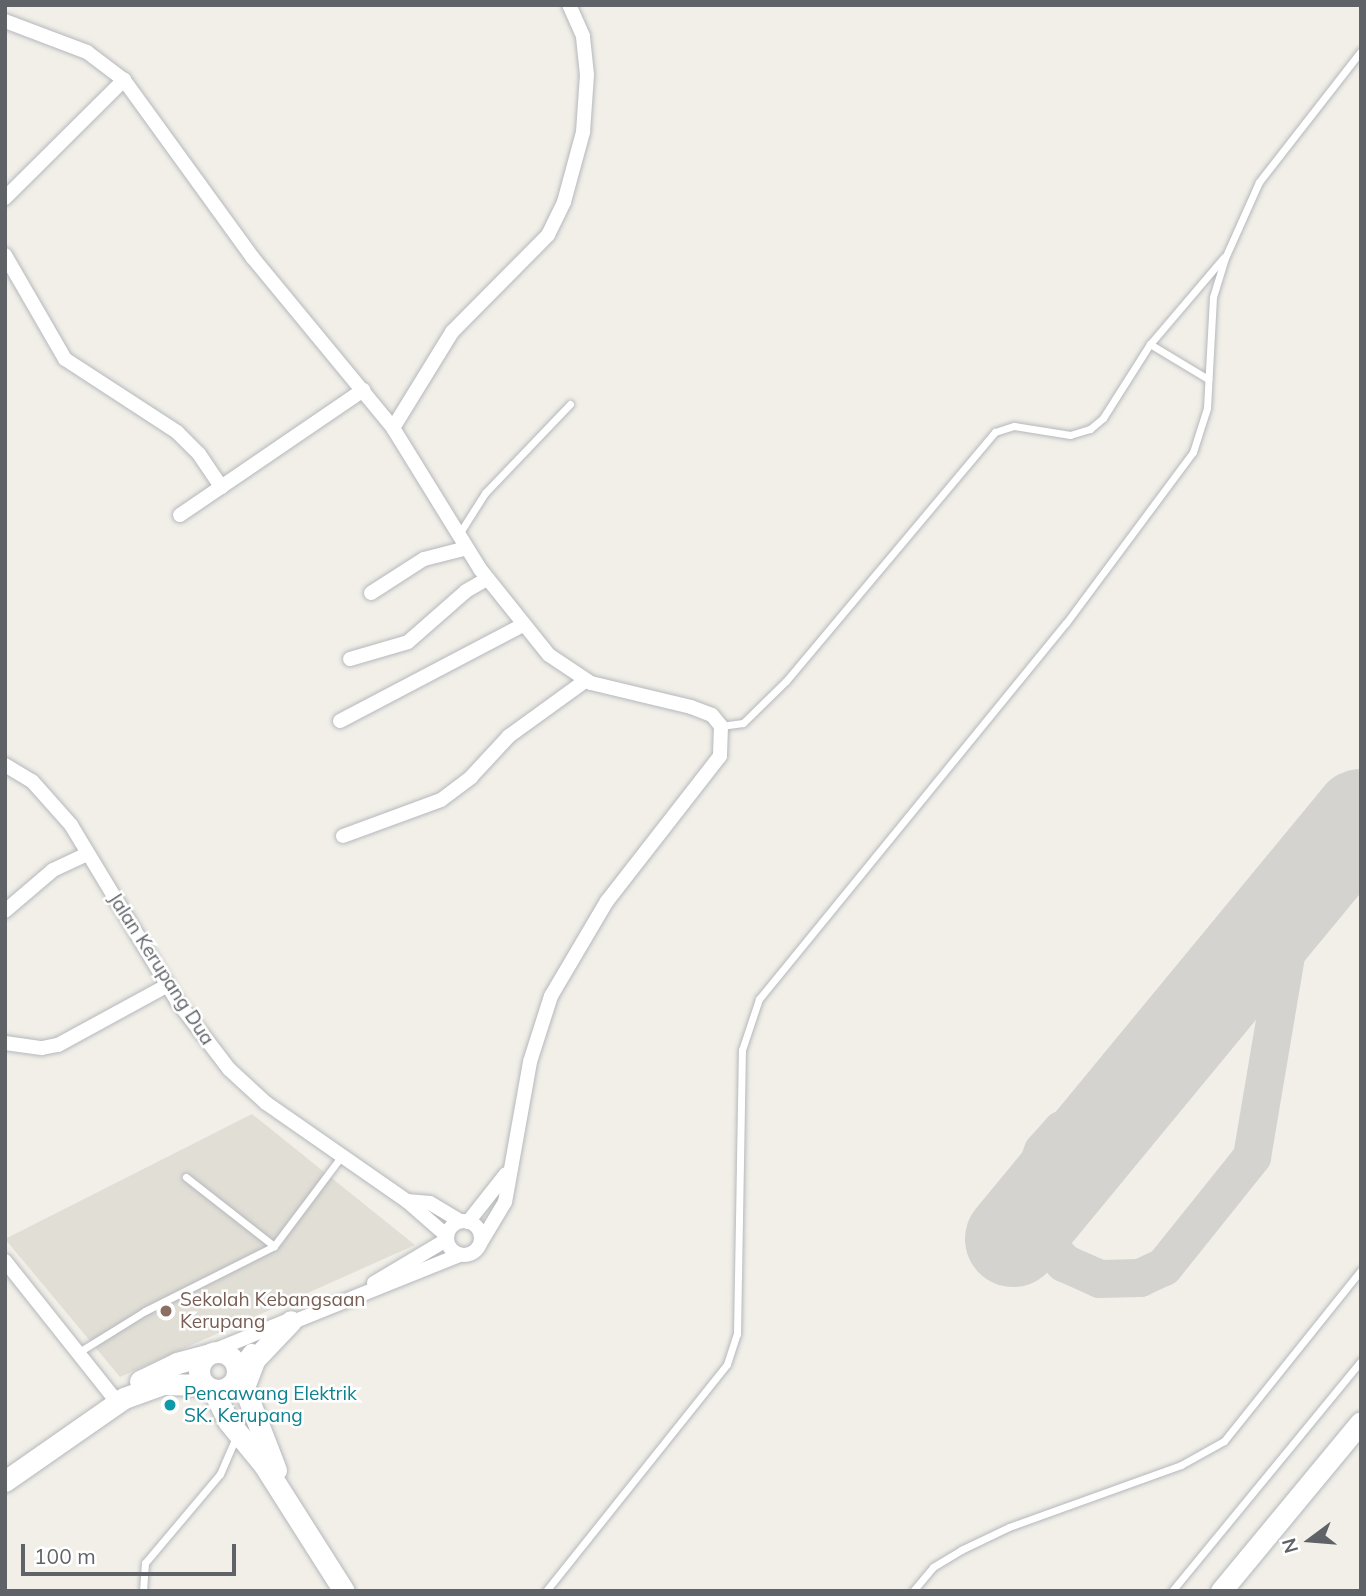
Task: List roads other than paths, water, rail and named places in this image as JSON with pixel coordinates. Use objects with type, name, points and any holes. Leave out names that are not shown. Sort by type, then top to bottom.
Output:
[{"type":"main road","points":[[288,1503],[244,1387],[255,1359],[297,1318]]},
{"type":"main road","points":[[209,1353],[199,1366],[222,1382],[264,1465],[344,1591]]},
{"type":"main road","points":[[5,1481],[151,1375],[209,1353],[228,1354],[222,1382],[233,1428]]},
{"type":"main road","points":[[120,1400],[179,1382],[222,1382]]},
{"type":"main road","points":[[179,1382],[199,1393],[264,1465]]},
{"type":"main road","points":[[1220,1591],[1361,1422]]},
{"type":"street","points":[[393,428],[452,332],[548,235],[564,202],[583,132],[587,75],[583,36],[569,5]]},
{"type":"street","points":[[5,21],[88,52],[124,80],[253,258],[393,428],[487,579],[549,655],[585,681],[691,707],[712,715],[721,726],[720,756],[607,901],[551,996],[530,1062],[505,1202],[481,1242],[471,1254],[460,1255],[297,1318],[263,1327],[209,1353]]},
{"type":"street","points":[[5,198],[124,80]]},
{"type":"street","points":[[5,255],[65,359],[177,432],[221,486]]},
{"type":"street","points":[[180,515],[363,390]]},
{"type":"street","points":[[371,593],[424,559],[467,548]]},
{"type":"street","points":[[349,659],[408,642],[466,591],[487,579]]},
{"type":"street","points":[[340,721],[523,625]]},
{"type":"street","points":[[343,836],[441,800],[471,777],[509,736],[585,681]]},
{"type":"street","name":"Jalan Kerupang Dua","points":[[5,765],[32,781],[51,801],[88,854],[202,1038],[229,1069],[266,1103],[340,1158],[407,1201],[446,1238]]},
{"type":"street","points":[[5,911],[54,870],[88,854]]},
{"type":"street","points":[[5,1043],[42,1048],[58,1045],[168,985]]},
{"type":"street","points":[[363,1293],[446,1238],[511,1166]]},
{"type":"street","name":"Jalan Kerupang Dua","points":[[407,1201],[430,1203],[464,1221]]},
{"type":"street","points":[[464,1221],[479,1230],[481,1242]]},
{"type":"street","points":[[446,1238],[460,1255]]},
{"type":"street","points":[[5,1261],[120,1400]]},
{"type":"street","points":[[222,1382],[255,1346],[297,1318]]},
{"type":"lane","points":[[546,1591],[727,1364],[737,1334],[742,1050],[759,999],[1140,527],[1203,431],[1213,297],[1227,254],[1259,181],[1361,51]]},
{"type":"lane","points":[[721,726],[743,723],[778,689],[995,432],[1014,426],[1070,435],[1090,429],[1103,418],[1150,344],[1227,254]]},
{"type":"lane","points":[[1150,344],[1208,379]]},
{"type":"lane","points":[[458,534],[485,494],[570,404]]},
{"type":"lane","points":[[79,1352],[145,1311],[274,1246],[340,1158]]},
{"type":"lane","points":[[186,1177],[274,1246]]},
{"type":"lane","points":[[913,1591],[933,1567],[973,1544],[1181,1465],[1224,1441],[1361,1270]]},
{"type":"lane","points":[[1172,1591],[1361,1361]]},
{"type":"lane","points":[[143,1591],[145,1563],[220,1474],[233,1428]]},
{"type":"place","name":"Sekolah Kebangsaan Kerupang","points":[[166,1311]]},
{"type":"place","name":"Pencawang Elektrik SK. Kerupang","points":[[170,1405]]}]
